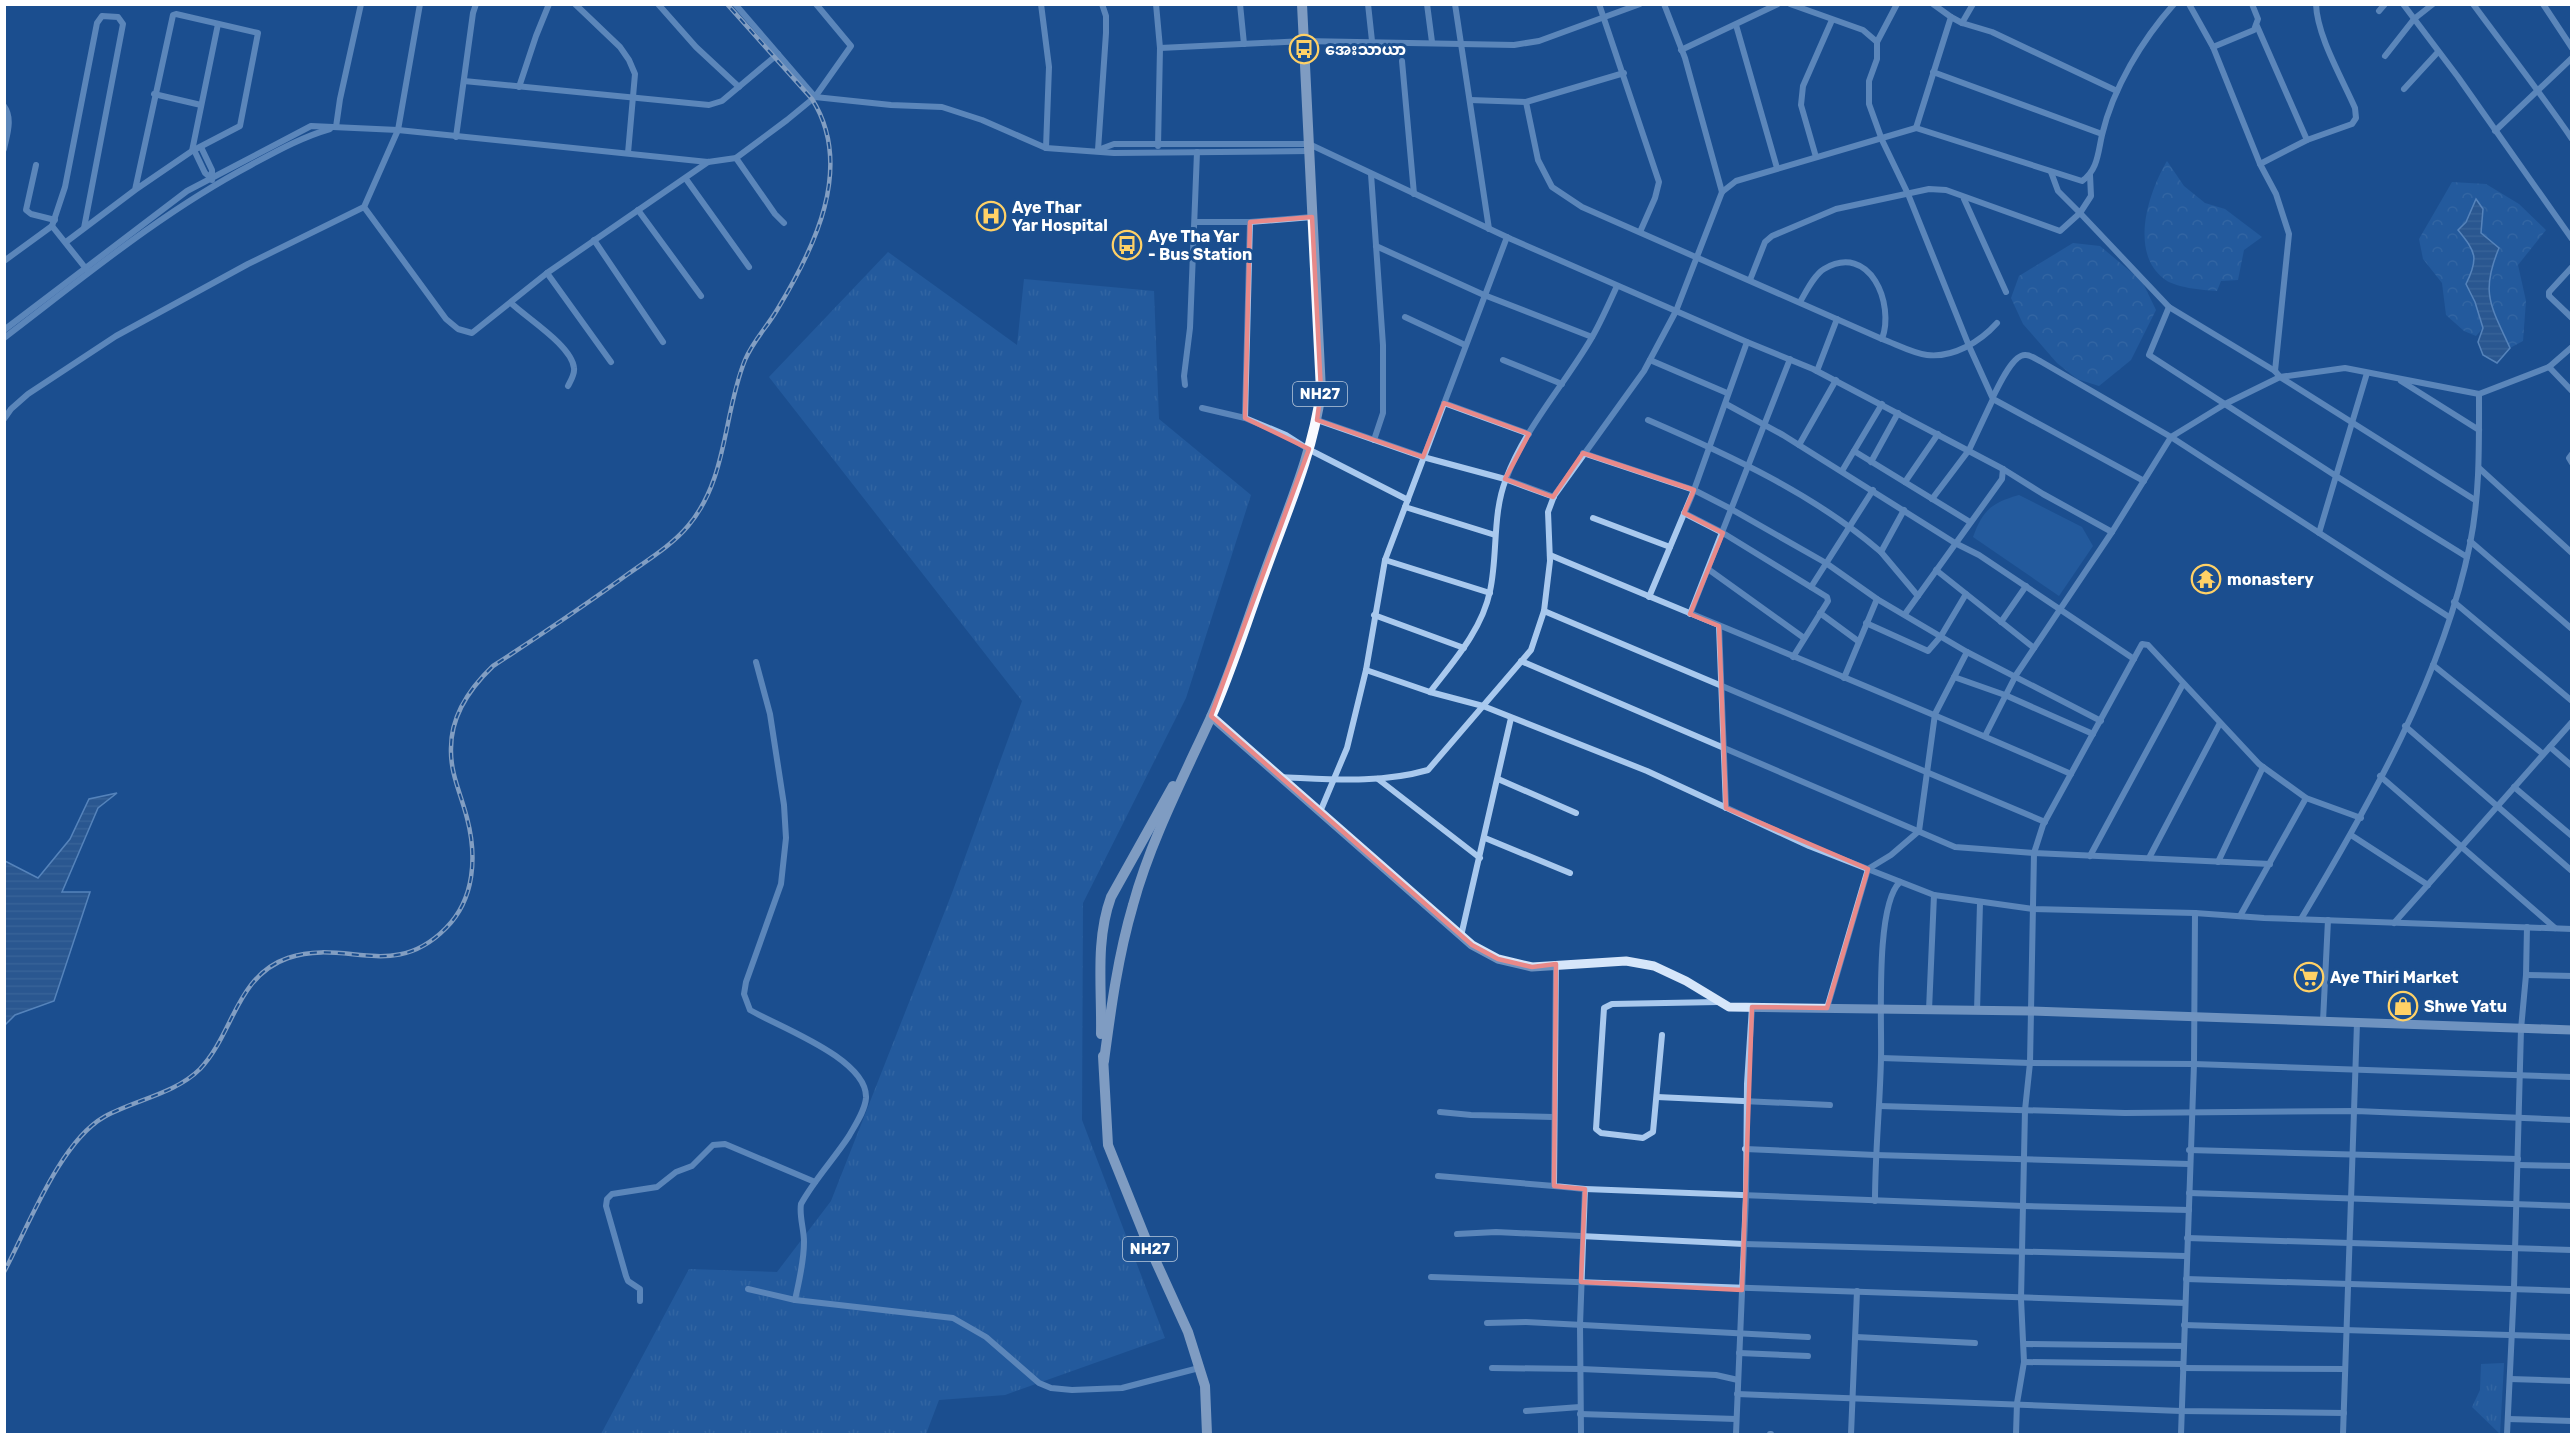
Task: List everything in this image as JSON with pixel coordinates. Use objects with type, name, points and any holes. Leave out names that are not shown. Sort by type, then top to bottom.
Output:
[{"type":"highway","name":"NH27","points":[[1207,1434],[1205,1386],[1188,1332],[1147,1242],[1108,1145],[1100,946],[1106,911],[1120,881],[1189,760],[1211,716],[1317,420],[1321,391],[1302,4]]},
{"type":"highway","name":"NH27","points":[[1104,1060],[1113,987],[1133,903],[1189,760]]},
{"type":"main road","points":[[1211,716],[1472,945],[1498,959],[1532,967],[1626,961],[1654,966],[1694,985],[1729,1007],[2031,1011],[2571,1030]]},
{"type":"street","points":[[336,127],[361,4]]},
{"type":"street","points":[[4,419],[11,409],[28,394],[116,336],[248,264],[364,207],[398,130],[420,4]]},
{"type":"street","points":[[456,137],[473,13],[477,4]]},
{"type":"street","points":[[519,87],[549,4]]},
{"type":"street","points":[[575,4],[620,47],[635,74],[628,153]]},
{"type":"street","points":[[658,4],[696,47],[739,87]]},
{"type":"street","points":[[735,4],[815,97],[891,105],[942,107],[982,120],[1046,148],[1158,153],[1309,148]]},
{"type":"street","points":[[4,330],[213,181],[313,134],[336,127],[398,130],[708,162],[736,158],[815,97],[851,46],[816,4]]},
{"type":"street","points":[[1041,4],[1049,67],[1046,148]]},
{"type":"street","points":[[1098,150],[1106,33],[1106,16],[1102,4]]},
{"type":"street","points":[[1156,4],[1160,48],[1158,153]]},
{"type":"street","points":[[1240,4],[1244,44]]},
{"type":"street","points":[[1368,4],[1372,41]]},
{"type":"street","points":[[1427,4],[1432,42]]},
{"type":"street","points":[[1455,4],[1489,229]]},
{"type":"street","points":[[1599,4],[1659,182],[1655,198],[1640,232]]},
{"type":"street","points":[[1160,48],[1304,41],[1514,45],[1539,41],[1640,4]]},
{"type":"street","points":[[1664,4],[1681,50],[1722,192]]},
{"type":"street","points":[[1681,50],[1778,4]]},
{"type":"street","points":[[1791,4],[1863,30],[1877,42]]},
{"type":"street","points":[[1897,4],[1877,42],[1877,59],[1869,81],[1869,104],[1881,140],[1908,194],[1969,346],[1993,398],[2144,481]]},
{"type":"street","points":[[1933,4],[1944,8],[1951,17],[1962,23],[1992,33],[2117,91]]},
{"type":"street","points":[[1962,23],[1973,4]]},
{"type":"street","points":[[1750,280],[1765,242],[1772,236],[1836,209],[1929,189],[1946,190],[1964,199],[2013,213],[2060,231],[2066,229],[2091,196],[2090,175],[2098,157],[2102,134],[2117,91],[2162,17],[2174,4]]},
{"type":"street","points":[[2189,4],[2213,47],[2260,164],[2276,194],[2289,234],[2275,371]]},
{"type":"street","points":[[2213,47],[2254,30],[2258,20],[2252,4]]},
{"type":"street","points":[[2260,164],[2307,140],[2352,124],[2356,118],[2355,108],[2316,13],[2316,4]]},
{"type":"street","points":[[2379,11],[2385,4]]},
{"type":"street","points":[[2403,4],[2571,239]]},
{"type":"street","points":[[2385,56],[2414,19],[2433,4]]},
{"type":"street","points":[[2473,4],[2514,61],[2538,89],[2571,138]]},
{"type":"street","points":[[2543,4],[2571,48]]},
{"type":"street","points":[[66,242],[135,190],[196,150],[240,126],[259,36],[256,31],[173,15],[154,94],[135,190]]},
{"type":"street","points":[[4,261],[54,223],[65,187],[97,23],[102,16],[118,17],[123,24],[84,229]]},
{"type":"street","points":[[1916,128],[1951,17]]},
{"type":"street","points":[[1815,157],[1801,105],[1803,86],[1832,20]]},
{"type":"street","points":[[213,181],[205,173],[196,150],[201,105],[218,24]]},
{"type":"street","points":[[1736,25],[1777,168]]},
{"type":"street","points":[[2257,26],[2307,140]]},
{"type":"street","points":[[2404,89],[2438,52]]},
{"type":"street","points":[[464,81],[709,105],[722,101],[778,54]]},
{"type":"street","points":[[2495,131],[2571,58]]},
{"type":"street","points":[[1402,61],[1414,194]]},
{"type":"street","points":[[1933,72],[2102,134]]},
{"type":"street","points":[[1470,100],[1526,102],[1624,73]]},
{"type":"street","points":[[154,94],[201,105]]},
{"type":"street","points":[[1526,102],[1538,160],[1552,187],[1582,207],[1882,339],[1925,355],[1941,355],[1969,346],[1984,337],[1997,323]]},
{"type":"street","points":[[4,106],[7,124],[4,149]]},
{"type":"street","points":[[1279,777],[1377,779],[1407,776],[1428,770],[1531,650],[1544,611],[1550,555],[1548,512],[1554,497],[1583,453],[1644,371],[1676,311],[1722,192],[1736,181],[1916,128],[2082,181],[2090,175]]},
{"type":"street","points":[[1098,150],[1114,144],[1309,148],[1617,286],[1817,370],[1969,450],[2073,512],[2112,532]]},
{"type":"street","points":[[1185,385],[1197,152]]},
{"type":"street","points":[[736,158],[775,214],[784,223]]},
{"type":"street","points":[[364,207],[446,319],[465,333],[476,332],[547,273],[708,162]]},
{"type":"street","points":[[36,165],[27,210],[31,214],[54,223],[88,270]]},
{"type":"street","points":[[2051,172],[2058,191],[2169,307],[2275,371],[2280,377],[2475,500]]},
{"type":"street","points":[[1371,174],[1383,345],[1383,412],[1374,440]]},
{"type":"street","points":[[686,179],[749,267]]},
{"type":"street","points":[[1964,199],[2006,292]]},
{"type":"street","points":[[638,210],[701,296]]},
{"type":"street","points":[[1195,222],[1250,222],[1312,218]]},
{"type":"street","points":[[1245,418],[1250,222]]},
{"type":"street","points":[[1320,812],[1347,748],[1366,670],[1385,560],[1507,237]]},
{"type":"street","points":[[594,240],[663,342]]},
{"type":"street","points":[[1376,246],[1484,295],[1592,337]]},
{"type":"street","points":[[1800,302],[1824,269],[1843,263],[1858,264],[1866,269],[1879,286],[1888,324],[1882,339]]},
{"type":"street","points":[[2571,267],[2549,292],[2549,296],[2571,318]]},
{"type":"street","points":[[4,338],[88,270]]},
{"type":"street","points":[[547,273],[611,362]]},
{"type":"street","points":[[1430,692],[1464,648],[1480,619],[1490,593],[1495,535],[1506,479],[1529,434],[1592,337],[1617,286]]},
{"type":"street","points":[[512,303],[566,348],[575,371],[568,386]]},
{"type":"street","points":[[2169,307],[2149,355],[2467,557]]},
{"type":"street","points":[[1406,317],[1466,345]]},
{"type":"street","points":[[1817,370],[1837,319]]},
{"type":"street","points":[[1649,597],[1694,490],[1747,342]]},
{"type":"street","points":[[1985,736],[2016,675],[2112,532],[2171,437],[2225,404],[2280,377],[2345,368],[2479,394],[2549,367],[2571,347]]},
{"type":"street","points":[[1932,499],[1969,450],[2011,364],[2026,354],[2171,437],[2450,617]]},
{"type":"street","points":[[1690,614],[1790,359]]},
{"type":"street","points":[[1503,360],[1562,384]]},
{"type":"street","points":[[1650,360],[1727,393]]},
{"type":"street","points":[[2549,367],[2571,391]]},
{"type":"street","points":[[2319,533],[2367,373]]},
{"type":"street","points":[[2396,378],[2479,430]]},
{"type":"street","points":[[1799,445],[1836,380]]},
{"type":"street","points":[[2301,920],[2361,818],[2433,665],[2450,617],[2470,541],[2479,468],[2479,394]]},
{"type":"street","points":[[1443,403],[1529,434]]},
{"type":"street","points":[[1726,404],[1799,445],[1955,543],[1979,555],[2134,659]]},
{"type":"street","points":[[1842,471],[1882,404]]},
{"type":"street","points":[[1202,408],[1245,418],[1286,435],[1308,449],[1408,500]]},
{"type":"street","points":[[1871,462],[1898,413]]},
{"type":"street","points":[[1317,420],[1423,457],[1506,479],[1554,497]]},
{"type":"street","points":[[1648,420],[1748,466],[1850,525],[1881,552],[1917,596]]},
{"type":"street","points":[[1905,482],[1938,434]]},
{"type":"street","points":[[1854,451],[1970,522]]},
{"type":"street","points":[[1583,453],[1694,490],[1731,509],[1826,563],[1877,599],[1967,652],[2016,675],[2100,721]]},
{"type":"street","points":[[2571,454],[2569,458],[2571,463]]},
{"type":"street","points":[[2479,468],[2571,553]]},
{"type":"street","points":[[1905,614],[2002,479],[2003,469]]},
{"type":"street","points":[[1811,587],[1873,490]]},
{"type":"street","points":[[1405,507],[1495,535]]},
{"type":"street","points":[[1881,552],[1904,510]]},
{"type":"street","points":[[1684,513],[1723,533],[1827,597],[1828,601],[1792,657]]},
{"type":"street","points":[[1593,518],[1670,547]]},
{"type":"street","points":[[2470,541],[2571,628]]},
{"type":"street","points":[[1550,555],[1792,657],[1935,714],[2071,774]]},
{"type":"street","points":[[1385,560],[1490,593]]},
{"type":"street","points":[[1708,569],[1804,638]]},
{"type":"street","points":[[1936,570],[2034,648]]},
{"type":"street","points":[[2001,622],[2026,586]]},
{"type":"street","points":[[1866,623],[1926,651],[1930,650],[1966,594]]},
{"type":"street","points":[[1844,678],[1877,599]]},
{"type":"street","points":[[2454,602],[2571,700]]},
{"type":"street","points":[[1544,611],[2045,822]]},
{"type":"street","points":[[1820,613],[1858,641]]},
{"type":"street","points":[[1374,615],[1464,648]]},
{"type":"street","points":[[1719,626],[1726,808]]},
{"type":"street","points":[[2016,1434],[2017,1403],[2024,1362],[2021,1299],[2025,1110],[2030,1063],[2034,853],[2045,822],[2142,644],[2145,644],[2263,767],[2306,798],[2361,818]]},
{"type":"street","points":[[1827,1008],[1868,869],[1892,855],[1919,831],[1935,714],[1967,652]]},
{"type":"street","points":[[1521,661],[1955,847],[2270,864]]},
{"type":"street","points":[[756,662],[770,714],[784,805],[786,838],[782,884],[746,982],[745,1002],[750,1010],[827,1049],[854,1068],[864,1085],[866,1099],[849,1135],[804,1198],[799,1212],[803,1222],[804,1244],[802,1270],[795,1300]]},
{"type":"street","points":[[2433,665],[2543,754]]},
{"type":"street","points":[[1366,670],[1430,692],[1483,706],[1647,771],[1809,846],[1934,895],[2033,909],[2195,913],[2301,920],[2571,929]]},
{"type":"street","points":[[1954,677],[2006,695],[2093,734]]},
{"type":"street","points":[[2090,856],[2183,684]]},
{"type":"street","points":[[1461,936],[1511,718]]},
{"type":"street","points":[[2394,923],[2571,722]]},
{"type":"street","points":[[2149,858],[2220,723]]},
{"type":"street","points":[[2405,726],[2571,871]]},
{"type":"street","points":[[2550,747],[2571,766]]},
{"type":"street","points":[[2218,862],[2263,767]]},
{"type":"street","points":[[2380,776],[2555,928]]},
{"type":"street","points":[[1377,779],[1480,858]]},
{"type":"street","points":[[1498,779],[1576,813]]},
{"type":"street","points":[[2514,787],[2571,836]]},
{"type":"street","points":[[2240,916],[2306,798]]},
{"type":"street","points":[[2351,835],[2428,885]]},
{"type":"street","points":[[1485,838],[1570,873]]},
{"type":"street","points":[[1875,1201],[1883,946],[1891,894],[1900,882]]},
{"type":"street","points":[[1929,1010],[1934,895]]},
{"type":"street","points":[[1977,1011],[1980,903]]},
{"type":"street","points":[[2181,1434],[2185,1256],[2189,1210],[2189,1150],[2194,1064],[2195,913]]},
{"type":"street","points":[[2323,1021],[2328,920]]},
{"type":"street","points":[[2507,1434],[2517,1204],[2521,1029],[2526,975],[2527,927]]},
{"type":"street","points":[[1554,1186],[1556,964]]},
{"type":"street","points":[[2526,975],[2571,976]]},
{"type":"street","points":[[1662,1035],[1653,1132],[1648,1136],[1601,1133],[1596,1129],[1604,1008],[1612,1004],[1718,1002]]},
{"type":"street","points":[[1736,1434],[1746,1196],[1746,1103],[1752,1007]]},
{"type":"street","points":[[2343,1434],[2356,1111],[2357,1023]]},
{"type":"street","points":[[1881,1058],[2030,1063],[2194,1064],[2571,1077]]},
{"type":"street","points":[[1657,1097],[1746,1103],[1830,1105]]},
{"type":"street","points":[[1879,1106],[2192,1112],[2356,1111],[2571,1120]]},
{"type":"street","points":[[1440,1112],[1553,1117]]},
{"type":"street","points":[[640,1301],[640,1289],[628,1281],[609,1220],[606,1206],[607,1199],[612,1194],[657,1187],[676,1172],[692,1166],[713,1145],[725,1144],[815,1182]]},
{"type":"street","points":[[1745,1149],[2189,1164]]},
{"type":"street","points":[[2189,1150],[2354,1155],[2571,1166]]},
{"type":"street","points":[[1438,1176],[1585,1189],[1875,1201],[2189,1210]]},
{"type":"street","points":[[1581,1434],[1580,1325],[1585,1189]]},
{"type":"street","points":[[2189,1193],[2571,1206]]},
{"type":"street","points":[[1457,1234],[1496,1232],[1744,1244],[2185,1256]]},
{"type":"street","points":[[2187,1238],[2571,1250]]},
{"type":"street","points":[[1431,1277],[1581,1281],[1742,1290],[1857,1291],[2185,1304]]},
{"type":"street","points":[[2186,1278],[2571,1291]]},
{"type":"street","points":[[748,1289],[795,1300],[953,1318],[986,1337],[1039,1383],[1051,1388],[1072,1390],[1122,1388],[1199,1368]]},
{"type":"street","points":[[1851,1434],[1857,1291]]},
{"type":"street","points":[[1487,1323],[1526,1322],[1808,1337]]},
{"type":"street","points":[[2184,1325],[2571,1337]]},
{"type":"street","points":[[1856,1337],[1975,1343]]},
{"type":"street","points":[[2024,1344],[2184,1346]]},
{"type":"street","points":[[1739,1353],[1808,1356]]},
{"type":"street","points":[[2024,1362],[2345,1369]]},
{"type":"street","points":[[1492,1368],[1716,1375],[1738,1380]]},
{"type":"street","points":[[2510,1378],[2571,1380]]},
{"type":"street","points":[[1737,1394],[2181,1411],[2344,1413]]},
{"type":"street","points":[[1526,1411],[1580,1410],[1736,1419]]},
{"type":"street","points":[[2508,1419],[2571,1421]]},
{"type":"highlighted area","points":[[1312,217],[1321,391],[1317,420],[1423,457],[1444,403],[1529,434],[1505,479],[1553,497],[1583,453],[1694,490],[1684,513],[1723,533],[1690,614],[1719,626],[1726,808],[1868,869],[1827,1008],[1752,1007],[1742,1290],[1581,1282],[1585,1189],[1554,1186],[1556,964],[1532,967],[1498,959],[1472,945],[1211,716],[1309,449],[1245,418],[1250,222]]},
{"type":"green space","points":[[2167,161],[2184,186],[2205,203],[2225,209],[2262,237],[2244,250],[2238,280],[2221,281],[2217,291],[2189,288],[2168,281],[2153,266],[2147,253],[2145,237],[2149,204]]},
{"type":"green space","points":[[2452,182],[2486,184],[2519,204],[2546,230],[2518,265],[2526,301],[2523,341],[2510,348],[2490,299],[2490,277],[2499,248],[2481,233],[2483,209],[2476,200],[2465,222],[2458,230],[2469,244],[2474,256],[2473,268],[2466,284],[2475,302],[2483,328],[2476,336],[2464,331],[2446,315],[2442,283],[2423,259],[2419,239]]},
{"type":"green space","points":[[2073,243],[2100,246],[2142,281],[2156,310],[2131,360],[2099,386],[2077,379],[2057,363],[2023,324],[2011,298],[2019,276]]},
{"type":"green space","points":[[888,252],[1017,345],[1024,279],[1154,291],[1159,419],[1251,495],[1186,698],[1083,903],[1082,1120],[1165,1338],[1005,1395],[939,1400],[926,1434],[601,1434],[689,1269],[777,1272],[831,1201],[952,893],[1022,701],[769,377]]},
{"type":"green space","points":[[2019,495],[2082,527],[2093,546],[2059,596],[1973,537],[1980,520],[1989,509],[2001,501]]},
{"type":"green space","points":[[2504,1363],[2500,1434],[2472,1407],[2480,1390],[2481,1364]]},
{"type":"shaded area","points":[[2476,199],[2483,209],[2481,233],[2499,248],[2490,277],[2490,299],[2510,348],[2497,363],[2483,355],[2478,342],[2483,328],[2475,302],[2466,284],[2473,268],[2474,256],[2469,244],[2458,230],[2466,222]]},
{"type":"shaded area","points":[[117,793],[98,808],[62,892],[90,892],[54,1001],[15,1015],[5,1025],[5,861],[38,878],[70,839],[89,799]]},
{"type":"railway","points":[[4,1272],[46,1187],[73,1145],[88,1129],[104,1117],[167,1091],[190,1078],[200,1069],[221,1039],[246,992],[271,966],[288,958],[309,953],[330,952],[369,956],[407,953],[426,944],[446,928],[456,917],[463,904],[471,876],[470,832],[451,757],[454,724],[463,703],[493,666],[660,552],[682,533],[701,508],[718,467],[732,402],[745,360],[777,310],[804,261],[816,234],[830,180],[830,152],[824,125],[812,99],[727,4]]},
{"type":"place","name":"အေးသာယာ","points":[[1304,49]]},
{"type":"place","name":"Aye Thar Yar Hospital","points":[[991,216]]},
{"type":"place","name":"Aye Tha Yar - Bus Station","points":[[1127,245]]},
{"type":"place","name":"monastery","points":[[2206,579]]},
{"type":"place","name":"Aye Thiri Market","points":[[2309,977]]},
{"type":"place","name":"Shwe Yatu","points":[[2403,1006]]}]
